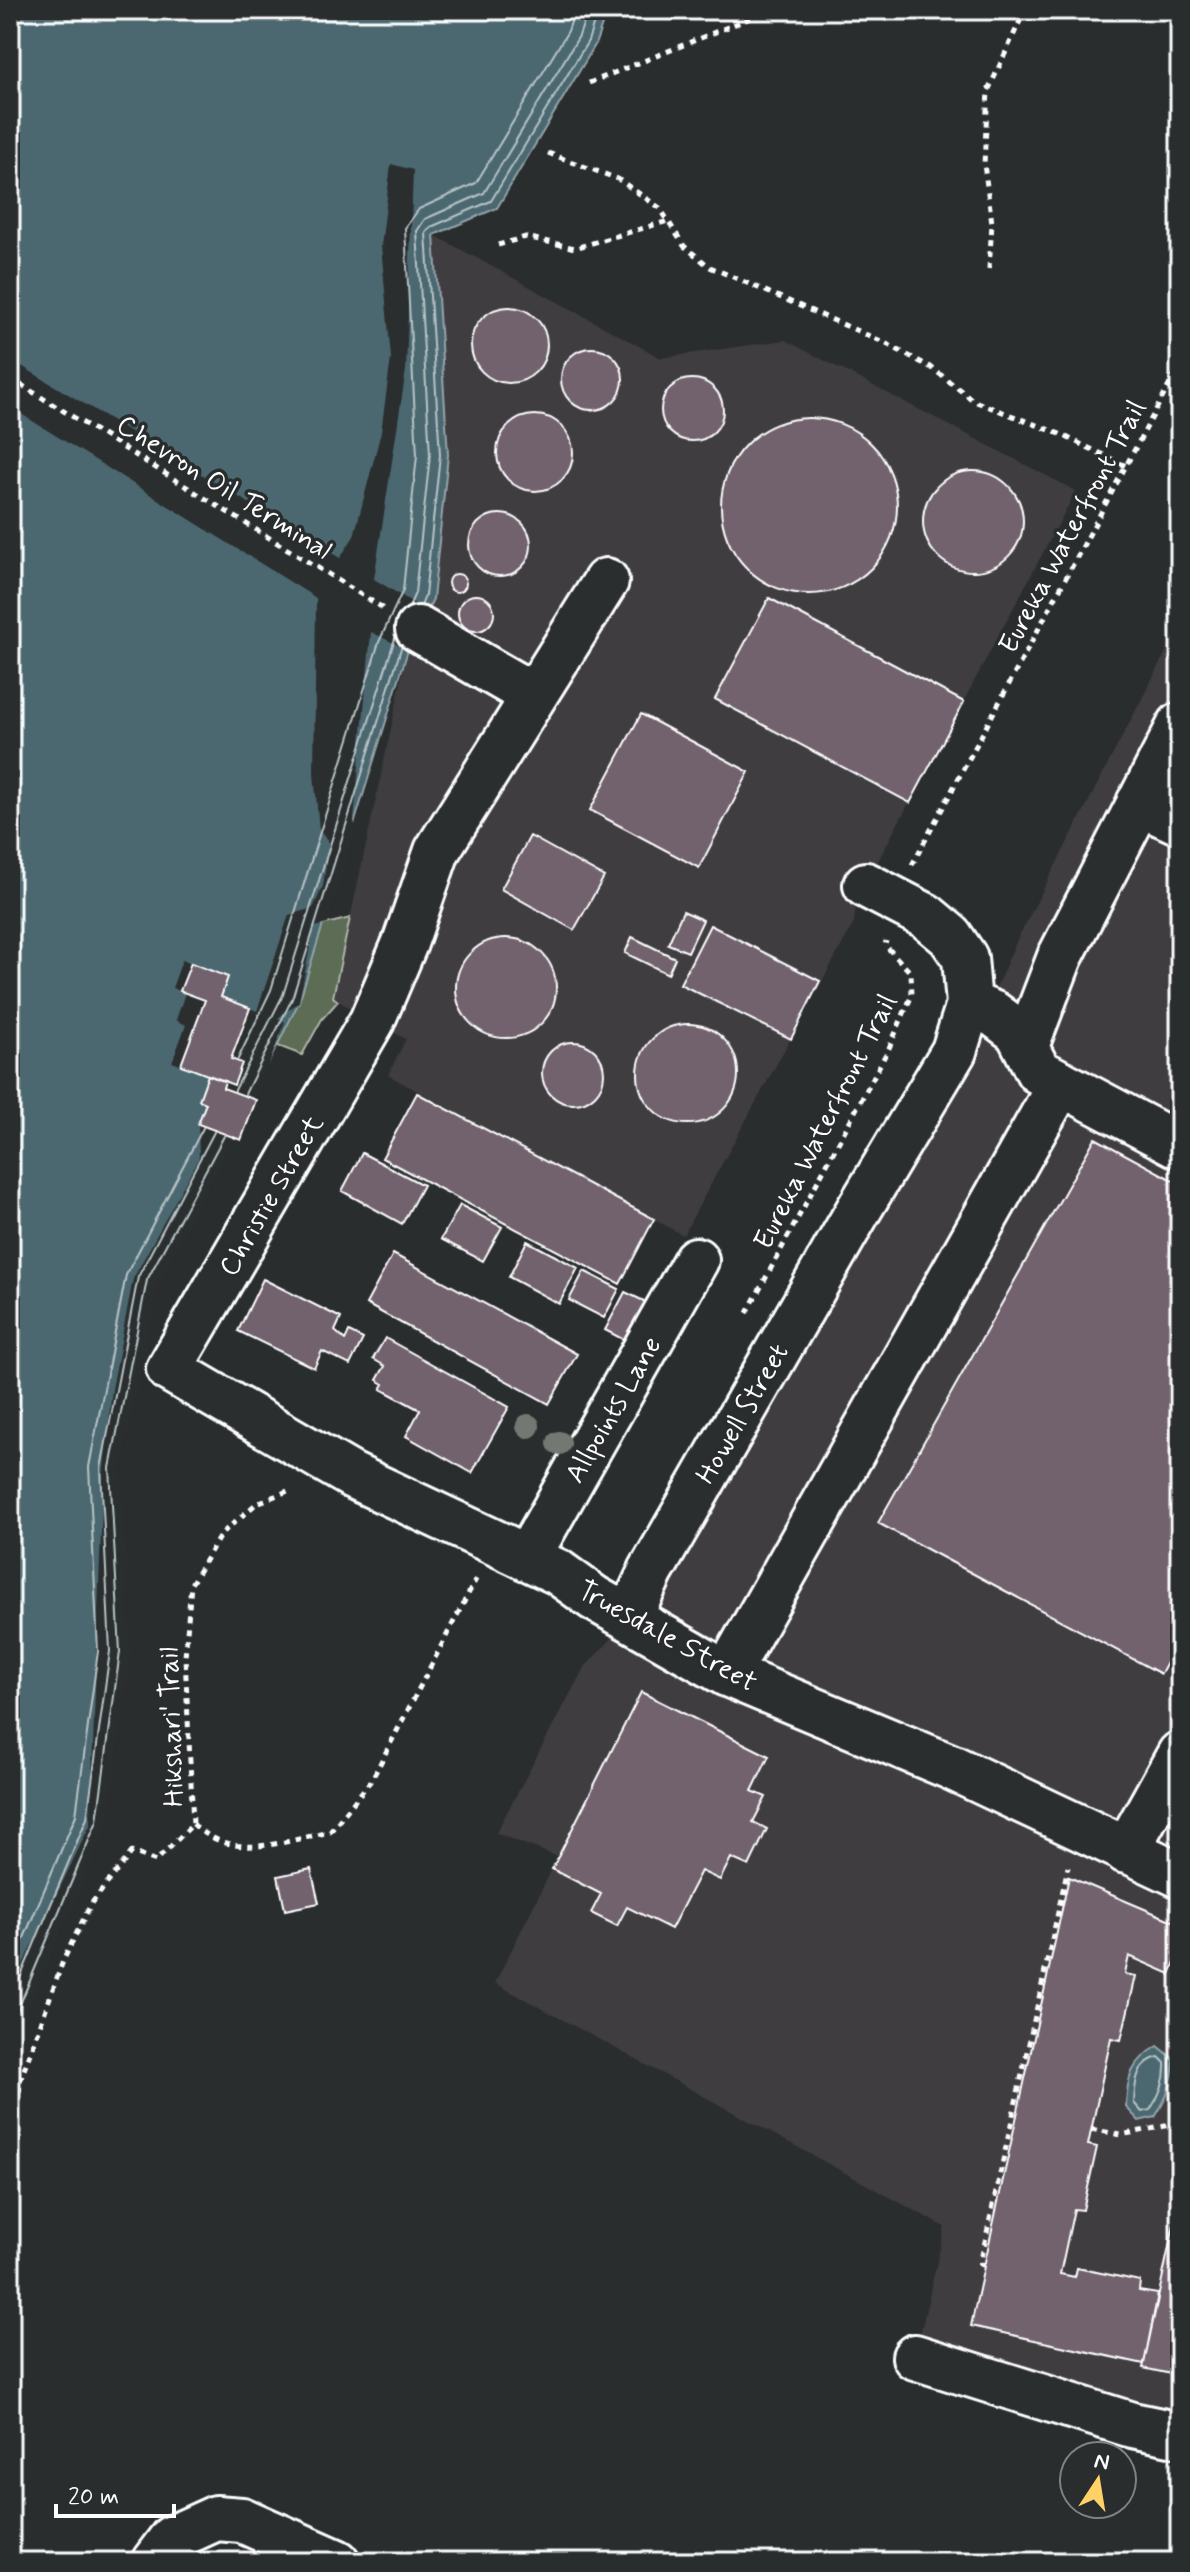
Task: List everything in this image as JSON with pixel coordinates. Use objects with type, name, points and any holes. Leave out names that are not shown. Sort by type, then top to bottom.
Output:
[{"type":"street","name":"Christie Street","points":[[169,1369],[372,1021],[405,943],[437,851],[606,581]]},
{"type":"street","points":[[418,629],[534,696]]},
{"type":"street","points":[[1026,1046],[1060,957],[1180,725]]},
{"type":"street","points":[[1139,803],[1180,822]]},
{"type":"street","points":[[880,892],[926,916],[950,936],[965,958],[969,1004],[994,1014],[1018,1032],[1038,1071],[1180,1146]]},
{"type":"street","name":"Howell Street","points":[[629,1618],[651,1571],[954,1051],[969,1004]]},
{"type":"street","points":[[727,1674],[1061,1083]]},
{"type":"street","name":"Allpoints Lane","points":[[511,1550],[696,1260]]},
{"type":"street","name":"Truesdale Street","points":[[169,1369],[353,1476],[558,1572],[629,1618],[727,1674],[951,1767],[1180,1875]]},
{"type":"street","points":[[1126,1851],[1180,1754]]},
{"type":"street","points":[[915,2357],[1132,2425],[1180,2435]]},
{"type":"street","points":[[154,2562],[172,2538],[216,2518],[242,2520],[337,2562]]},
{"type":"path","points":[[589,83],[770,10]]},
{"type":"path","points":[[989,269],[992,223],[984,164],[988,91],[1025,10]]},
{"type":"path","points":[[548,153],[618,179],[660,208],[684,246],[710,267],[881,341],[932,368],[974,401],[1060,434],[1126,466]]},
{"type":"path","points":[[498,245],[526,237],[575,248],[668,221]]},
{"type":"path","name":"Eureka Waterfront Trail","points":[[742,1323],[889,1048],[912,995],[911,973],[885,945],[880,892],[1126,466],[1180,365]]},
{"type":"path","name":"Chevron Oil Terminal","points":[[10,378],[418,629]]},
{"type":"path","name":"Hikshari' Trail","points":[[10,2188],[14,2177],[20,2081],[63,1961],[84,1918],[132,1852],[156,1861],[193,1824],[185,1657],[191,1584],[221,1534],[257,1503],[300,1487],[353,1476]]},
{"type":"path","points":[[193,1824],[209,1838],[240,1849],[330,1832],[372,1779],[511,1550]]},
{"type":"path","points":[[984,2265],[980,2264],[1068,1867]]},
{"type":"path","points":[[1091,2129],[1121,2135],[1180,2123]]},
{"type":"shaded area","points":[[434,235],[661,358],[785,340],[1076,491],[856,902],[854,923],[683,1235],[388,1075],[406,1039],[333,998],[408,650],[433,599],[448,455]]},
{"type":"shaded area","points":[[1180,625],[1180,2435],[915,2357],[945,2227],[495,1983],[558,1857],[496,1833],[584,1668],[670,1577],[976,1033],[1017,940]]},
{"type":"green space","points":[[350,918],[333,997],[338,1001],[322,1019],[302,1055],[278,1046],[314,927]]},
{"type":"water","points":[[10,10],[607,10],[595,45],[497,208],[434,235],[448,455],[433,599],[408,650],[299,1002],[155,1282],[118,1469],[105,1823],[10,2048]]},
{"type":"water","points":[[1158,2046],[1174,2059],[1171,2082],[1155,2117],[1139,2121],[1126,2107],[1129,2079],[1136,2064]]},
{"type":"pier","points":[[391,164],[413,170],[406,370],[374,579],[430,613],[412,652],[371,632],[354,820],[356,831],[328,924],[314,927],[299,1002],[278,1018],[285,1022],[258,1094],[159,1283],[122,1469],[132,1652],[109,1824],[10,2052],[10,1991],[90,1825],[103,1477],[112,1389],[133,1279],[199,1157],[198,1124],[206,1103],[199,1100],[208,1075],[172,1062],[186,1025],[176,1020],[185,993],[172,988],[182,960],[228,977],[221,997],[257,1011],[289,915],[313,908],[323,886],[329,843],[319,830],[314,773],[316,598],[10,407],[10,359],[340,558],[354,536],[381,432],[391,358],[381,246]]},
{"type":"building","points":[[509,307],[524,310],[536,318],[544,330],[547,345],[544,360],[536,372],[524,380],[509,383],[494,380],[482,372],[474,360],[471,345],[474,330],[482,318],[494,310]]},
{"type":"building","points":[[592,348],[614,357],[623,379],[614,401],[592,410],[570,401],[561,379],[570,357]]},
{"type":"building","points":[[692,379],[714,388],[723,410],[714,432],[692,441],[670,432],[661,410],[670,388]]},
{"type":"building","points":[[535,415],[549,418],[562,426],[570,439],[573,453],[570,467],[562,480],[549,488],[535,491],[521,488],[508,480],[500,467],[497,453],[500,439],[508,426],[521,418]]},
{"type":"building","points":[[809,418],[843,425],[871,444],[890,472],[897,506],[890,540],[871,568],[843,587],[809,594],[775,587],[747,568],[728,540],[721,506],[728,472],[747,444],[775,425]]},
{"type":"building","points":[[973,471],[992,475],[1009,485],[1019,502],[1023,521],[1019,540],[1009,557],[992,567],[973,571],[954,567],[937,557],[927,540],[923,521],[927,502],[937,485],[954,475]]},
{"type":"building","points":[[500,514],[522,523],[531,545],[522,567],[500,576],[478,567],[469,545],[478,523]]},
{"type":"building","points":[[453,574],[461,574],[466,583],[464,590],[453,592],[448,587],[448,579]]},
{"type":"building","points":[[476,595],[488,601],[494,613],[488,625],[476,631],[464,625],[458,613],[464,601]]},
{"type":"building","points":[[769,598],[964,702],[910,803],[715,699]]},
{"type":"building","points":[[641,714],[749,772],[699,868],[590,810]]},
{"type":"building","points":[[530,836],[604,877],[574,930],[501,889]]},
{"type":"building","points":[[683,911],[703,920],[688,952],[668,944]]},
{"type":"building","points":[[710,925],[820,981],[791,1039],[680,984]]},
{"type":"building","points":[[632,937],[675,958],[668,974],[625,953]]},
{"type":"building","points":[[506,938],[525,942],[542,952],[552,969],[556,988],[552,1007],[542,1024],[525,1034],[506,1038],[487,1034],[470,1024],[460,1007],[456,988],[460,969],[470,952],[487,942]]},
{"type":"building","points":[[191,963],[228,977],[221,997],[250,1008],[231,1059],[242,1063],[234,1085],[181,1065],[205,1000],[180,991]]},
{"type":"building","points":[[688,1024],[716,1032],[730,1046],[738,1074],[730,1102],[716,1116],[688,1124],[660,1116],[646,1102],[638,1074],[646,1046],[660,1032]]},
{"type":"building","points":[[573,1042],[595,1051],[604,1073],[595,1095],[573,1104],[551,1095],[542,1073],[551,1051]]},
{"type":"building","points":[[208,1075],[225,1081],[223,1088],[256,1100],[241,1140],[198,1124],[206,1103],[199,1100]]},
{"type":"building","points":[[417,1093],[654,1219],[620,1284],[382,1158]]},
{"type":"building","points":[[1095,1138],[1180,1184],[1180,1639],[1161,1674],[878,1523]]},
{"type":"building","points":[[362,1153],[423,1185],[402,1224],[342,1191]]},
{"type":"building","points":[[460,1205],[502,1227],[483,1261],[441,1239]]},
{"type":"building","points":[[527,1241],[578,1268],[559,1304],[509,1277]]},
{"type":"building","points":[[393,1254],[577,1354],[549,1404],[366,1304]]},
{"type":"building","points":[[584,1271],[619,1289],[604,1318],[569,1300]]},
{"type":"building","points":[[263,1279],[341,1318],[335,1331],[345,1340],[349,1332],[363,1339],[350,1365],[322,1351],[314,1368],[238,1331]]},
{"type":"building","points":[[625,1292],[648,1303],[628,1342],[605,1330]]},
{"type":"building","points":[[385,1338],[509,1407],[472,1473],[406,1436],[420,1410],[381,1389],[384,1384],[377,1380],[385,1366],[373,1359]]},
{"type":"building","points":[[641,1692],[769,1756],[752,1791],[766,1797],[753,1822],[767,1829],[749,1866],[731,1858],[720,1880],[701,1871],[671,1929],[627,1907],[617,1926],[591,1913],[601,1894],[552,1869]]},
{"type":"building","points":[[311,1869],[319,1903],[285,1910],[278,1876]]},
{"type":"building","points":[[1069,1877],[1180,1924],[1180,1951],[1170,1974],[1129,1956],[1125,1974],[1136,1976],[1121,2040],[1111,2038],[1088,2145],[1097,2147],[1083,2210],[1074,2209],[1060,2274],[1075,2277],[1077,2268],[1140,2281],[1139,2291],[1158,2294],[1144,2364],[971,2326]]},
{"type":"building","points":[[1180,2196],[1180,2376],[1143,2368]]}]
